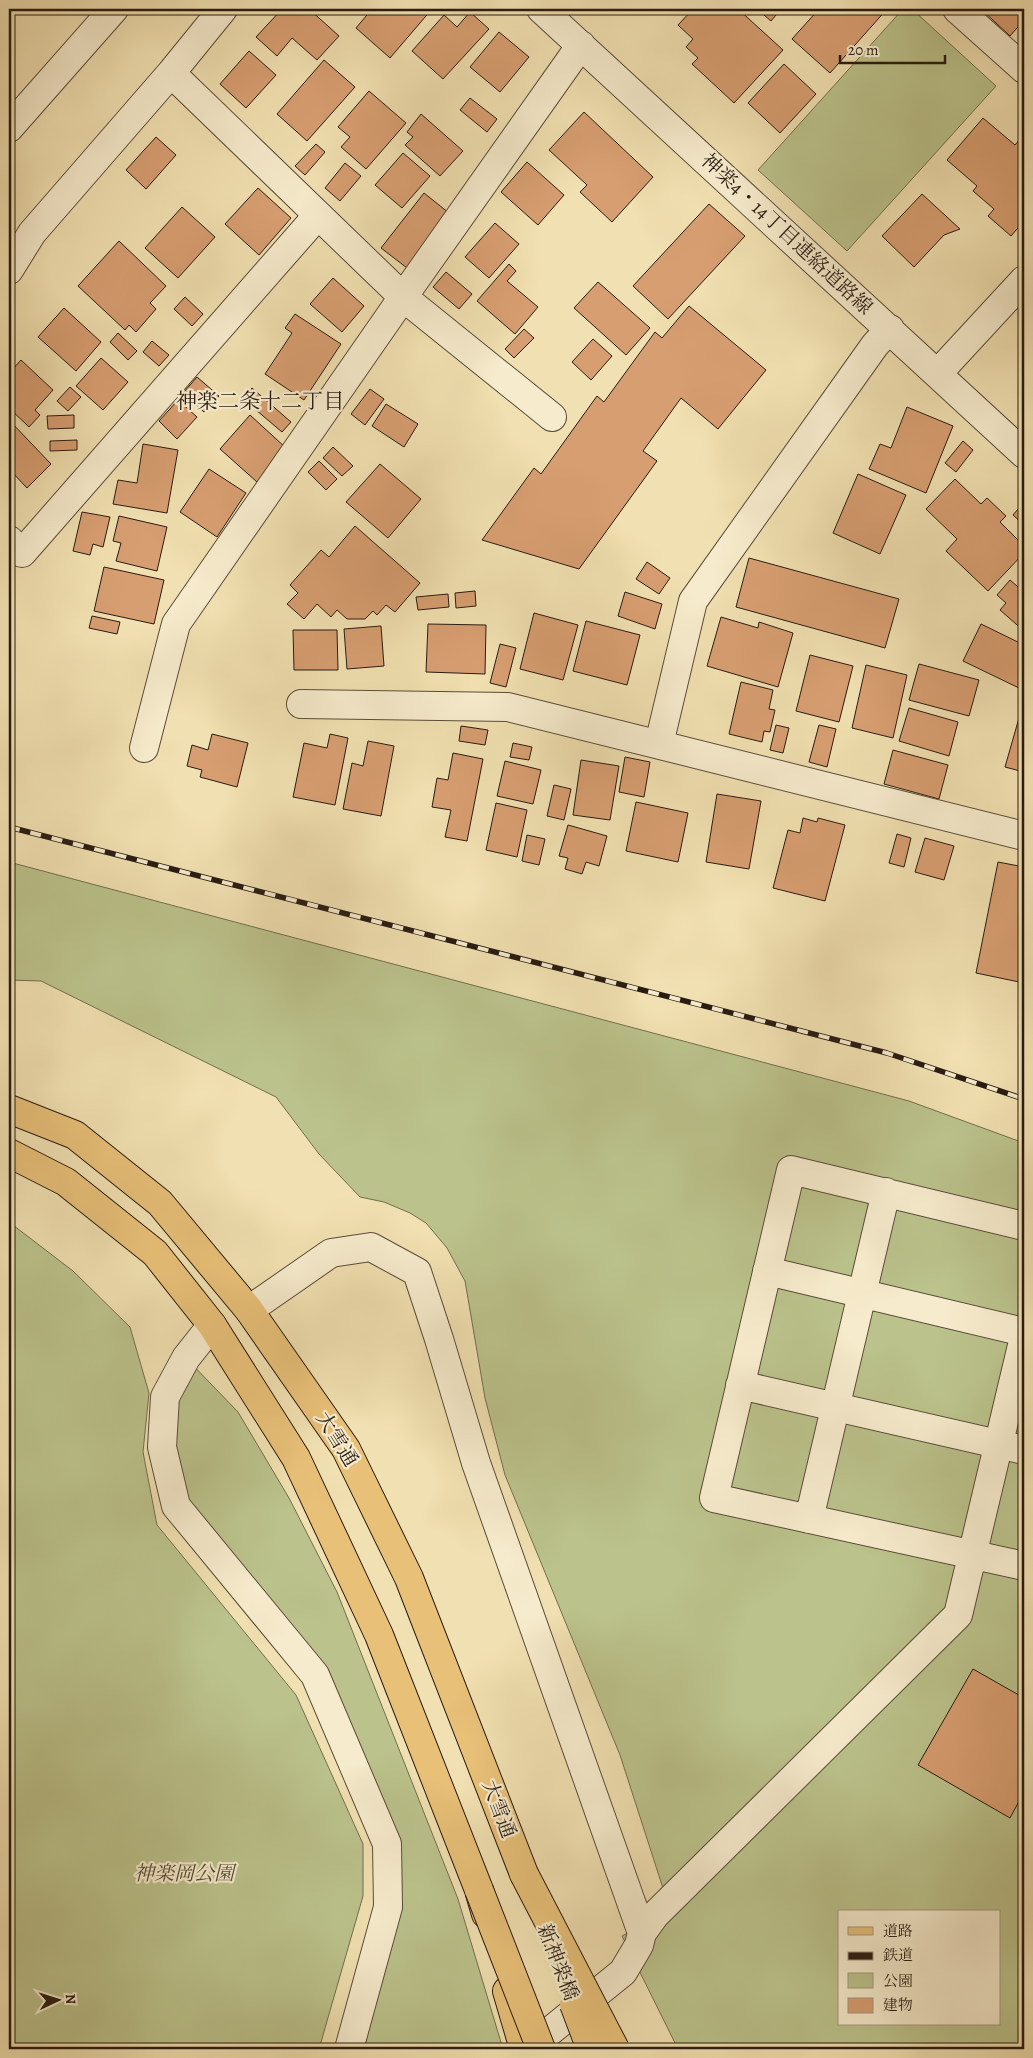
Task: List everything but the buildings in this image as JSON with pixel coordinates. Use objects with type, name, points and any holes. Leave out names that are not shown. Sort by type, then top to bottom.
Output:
[{"type":"main road","name":"大雪通","points":[[9,1109],[75,1135],[160,1203],[249,1310],[346,1449],[409,1578],[524,1874]]},
{"type":"main road","points":[[9,1153],[66,1182],[155,1253],[212,1325],[296,1458],[379,1635],[540,2049]]},
{"type":"main road","points":[[524,1874],[614,2049]]},
{"type":"main road","name":"新神楽橋","points":[[524,1874],[591,2049]]},
{"type":"main road","points":[[479,1890],[524,2049]]},
{"type":"street","points":[[9,128],[114,9]]},
{"type":"street","points":[[9,270],[32,234],[171,73],[223,9]]},
{"type":"street","name":"神楽4・14丁目連絡道路線","points":[[541,9],[890,328],[1024,454]]},
{"type":"street","points":[[957,9],[1024,69]]},
{"type":"street","points":[[144,748],[176,624],[581,45]]},
{"type":"street","points":[[171,73],[403,297],[552,417]]},
{"type":"street","points":[[9,540],[22,553],[318,215]]},
{"type":"street","points":[[938,373],[1024,280]]},
{"type":"street","points":[[659,744],[693,601],[875,345],[890,328]]},
{"type":"street","points":[[301,704],[508,706],[1024,836]]},
{"type":"street","points":[[1024,1226],[790,1170],[714,1498],[1024,1566]]},
{"type":"street","points":[[809,1518],[886,1192]]},
{"type":"street","points":[[249,1310],[331,1253],[371,1247],[417,1272],[476,1463],[642,1933]]},
{"type":"street","points":[[767,1271],[1024,1332]]},
{"type":"street","points":[[212,1325],[186,1358],[165,1397],[162,1447],[176,1506],[315,1675],[387,1844],[388,1907],[349,2049]]},
{"type":"street","points":[[528,2049],[623,1972],[639,1945],[642,1933],[655,1915],[958,1615],[973,1555],[1012,1447],[1024,1337]]},
{"type":"street","points":[[740,1385],[1012,1447]]},
{"type":"green space","points":[[903,9],[912,9],[996,86],[847,251],[758,170]]},
{"type":"green space","points":[[9,862],[909,1101],[1024,1143],[1024,2049],[678,2049],[622,1936],[670,1910],[620,1755],[505,1475],[485,1398],[465,1281],[447,1248],[426,1223],[410,1213],[384,1202],[360,1197],[319,1154],[276,1097],[41,981],[9,980]]},
{"type":"green space","name":"神楽岡公園","points":[[9,1222],[73,1271],[130,1327],[149,1393],[143,1452],[157,1525],[296,1695],[363,1844],[363,1896],[319,2049],[9,2049]]},
{"type":"green space","points":[[186,1358],[238,1412],[289,1498],[337,1592],[458,1899],[503,2049],[349,2049],[387,1844],[315,1675],[176,1506],[165,1397]]},
{"type":"railway","points":[[9,827],[887,1053],[1024,1099]]},
{"type":"district","name":"神楽二条十二丁目","points":[[260,401]]}]
